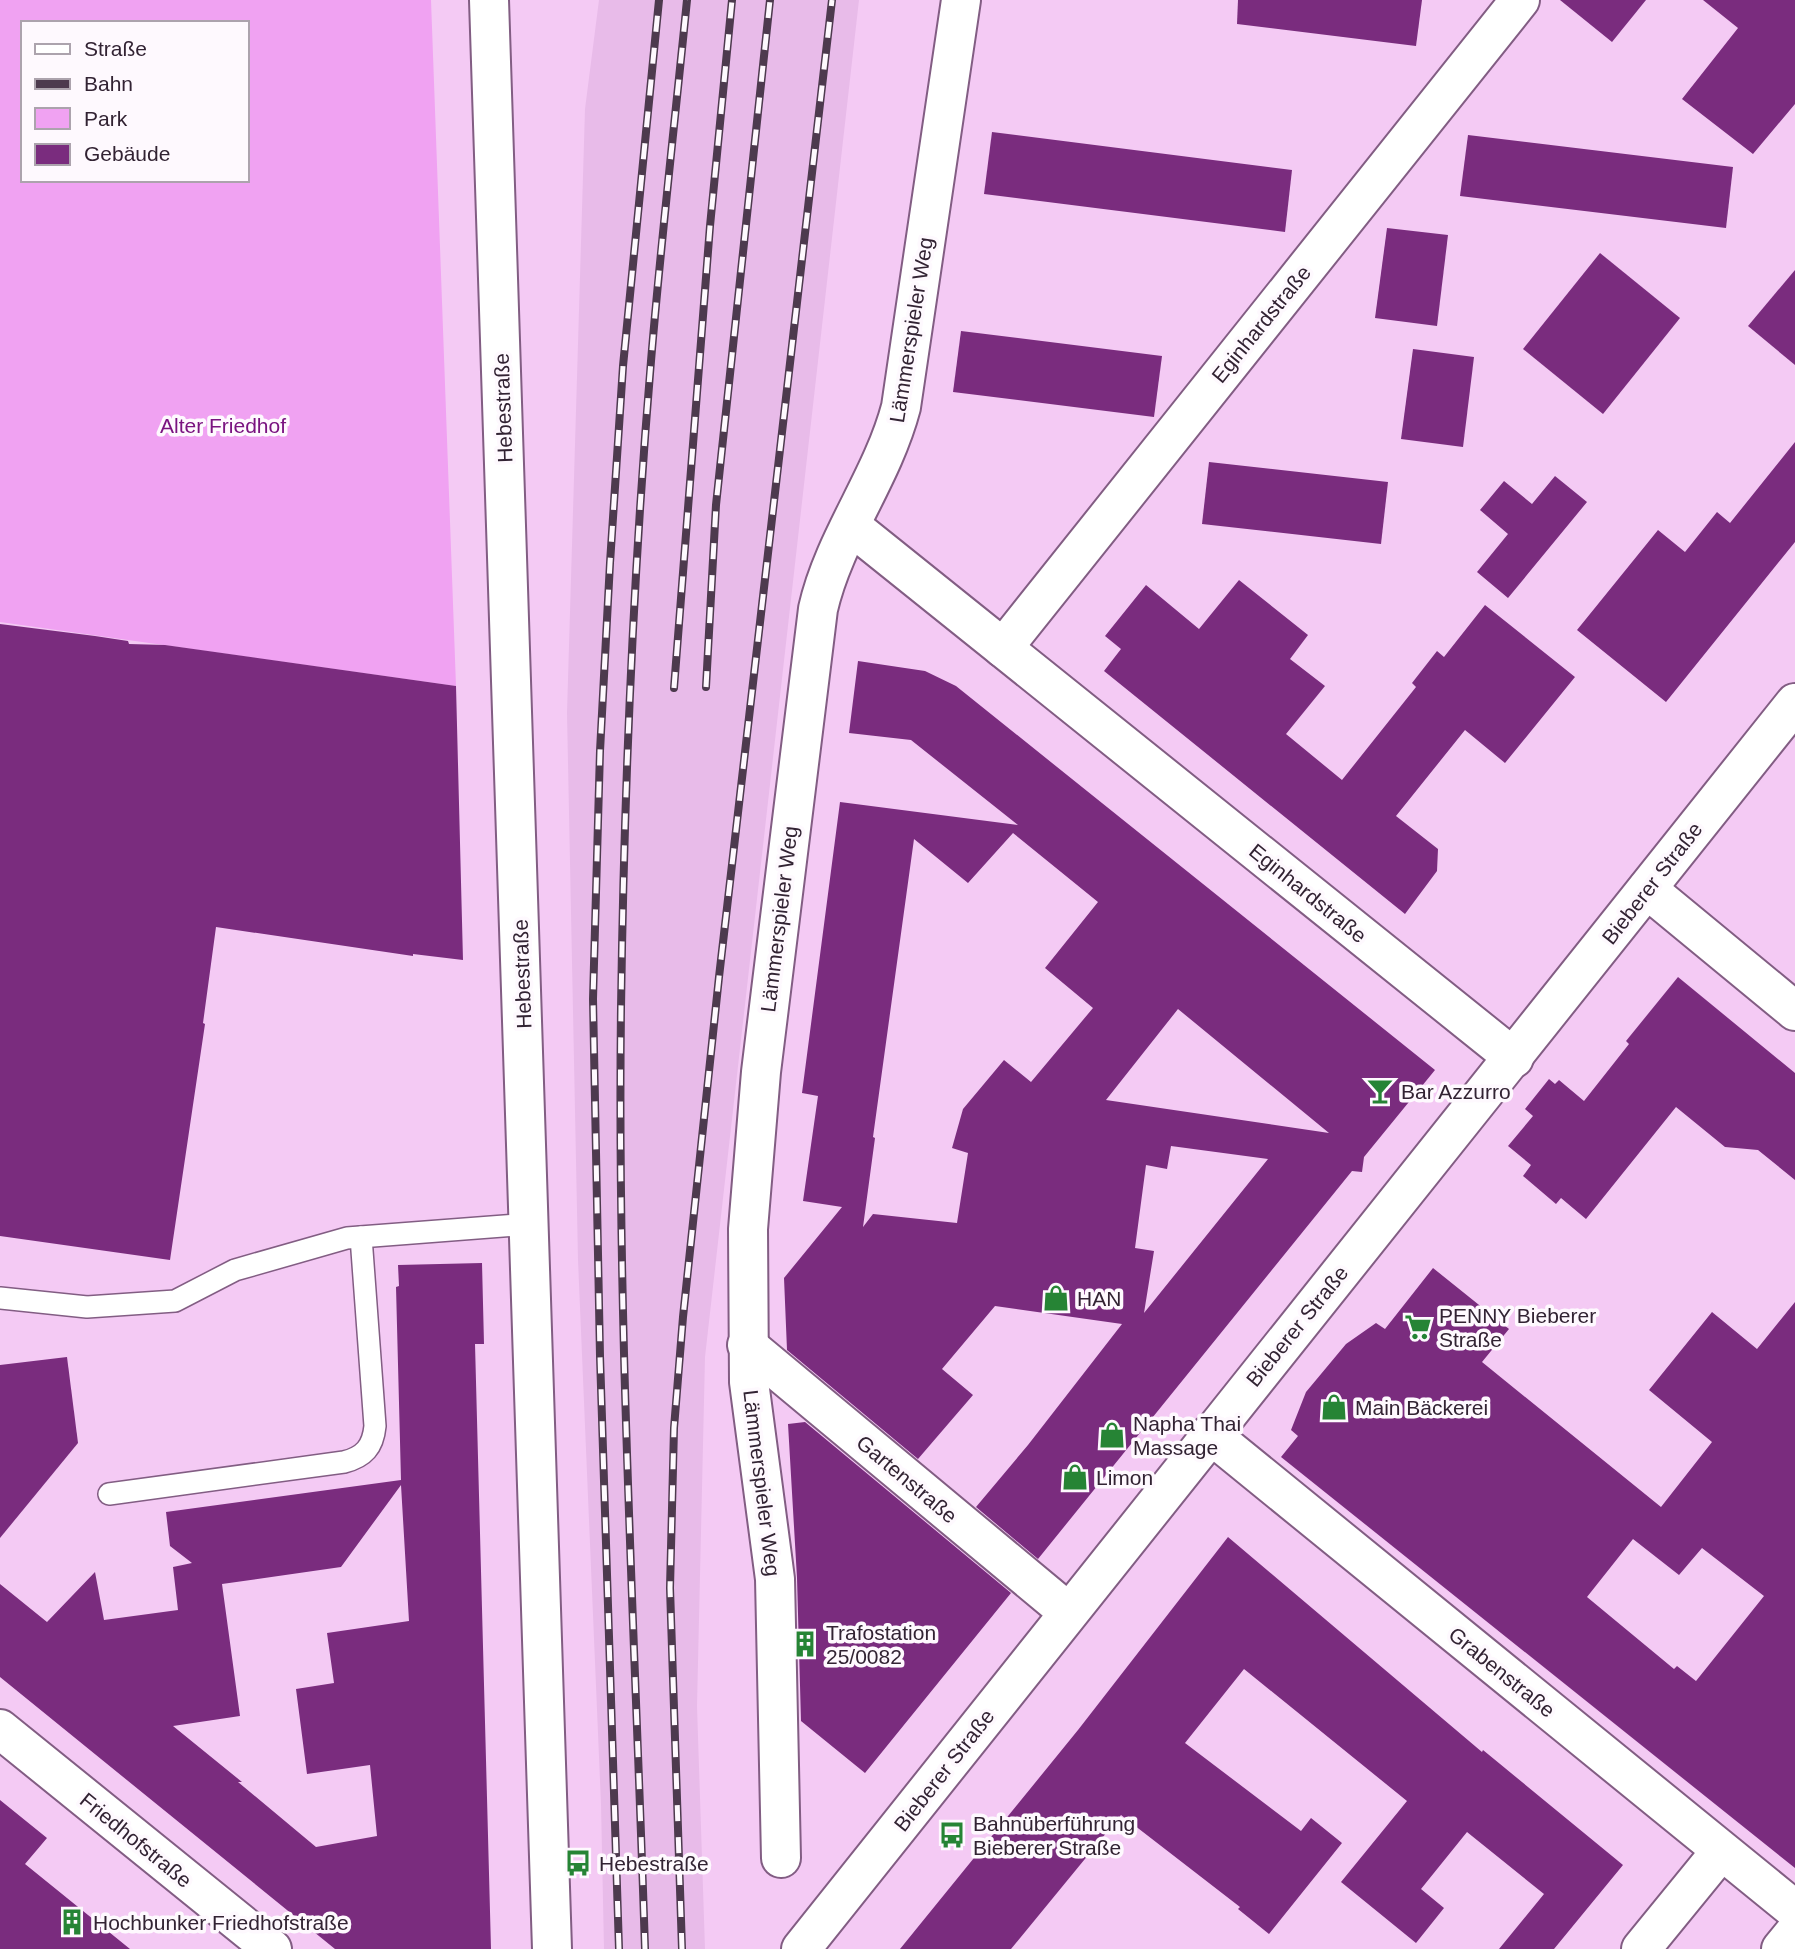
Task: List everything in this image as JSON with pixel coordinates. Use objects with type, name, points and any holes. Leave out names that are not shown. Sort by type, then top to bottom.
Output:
[{"type":"street","name":"Hebestraße","points":[[489,0],[552,1949]]},
{"type":"street","name":"Lämmerspieler Weg","points":[[781,1858],[775,1578],[749,1382],[747,1345],[748,1230],[761,1072],[818,609],[832,563],[885,456],[901,407],[961,0]]},
{"type":"street","name":"Eginhardstraße","points":[[1003,648],[1520,0]]},
{"type":"street","name":"Eginhardstraße","points":[[851,526],[1514,1058]]},
{"type":"street","name":"Bieberer Straße","points":[[801,1949],[818,1935],[1068,1612],[1795,704]]},
{"type":"street","points":[[1647,888],[1795,1011]]},
{"type":"street","name":"Gartenstraße","points":[[747,1345],[1068,1612]]},
{"type":"street","name":"Grabenstraße","points":[[1210,1434],[1795,1910]]},
{"type":"street","name":"Friedhofstraße","points":[[0,1729],[272,1949]]},
{"type":"street","points":[[1641,1949],[1721,1851]]},
{"type":"street","points":[[1781,1949],[1795,1931]]},
{"type":"lane","points":[[0,1298],[87,1307],[175,1301],[235,1270],[347,1238],[530,1224]]},
{"type":"lane","points":[[109,1494],[344,1462],[359,1458],[368,1450],[374,1438],[375,1426],[361,1237]]},
{"type":"shaded area","points":[[599,0],[859,0],[705,1357],[697,1706],[705,1949],[604,1949],[601,1804],[578,1260],[567,713],[585,109]]},
{"type":"green space","name":"Alter Friedhof","points":[[0,0],[431,0],[456,686],[0,622]]},
{"type":"building","points":[[1238,0],[1422,0],[1416,46],[1237,24]]},
{"type":"building","points":[[1560,0],[1646,0],[1612,42]]},
{"type":"building","points":[[1703,0],[1795,0],[1795,104],[1753,154],[1682,99],[1738,28]]},
{"type":"building","points":[[992,132],[1292,170],[1285,232],[984,194]]},
{"type":"building","points":[[1468,135],[1733,167],[1726,228],[1460,196]]},
{"type":"building","points":[[1387,228],[1448,235],[1437,326],[1375,318]]},
{"type":"building","points":[[1600,253],[1680,318],[1603,414],[1523,349]]},
{"type":"building","points":[[1795,270],[1795,365],[1748,326]]},
{"type":"building","points":[[961,331],[1162,356],[1154,417],[953,392]]},
{"type":"building","points":[[1413,349],[1474,357],[1463,447],[1401,439]]},
{"type":"building","points":[[1795,442],[1795,542],[1666,702],[1577,630],[1658,530],[1685,552],[1717,512],[1730,523]]},
{"type":"building","points":[[1209,462],[1388,482],[1381,544],[1202,524]]},
{"type":"building","points":[[1555,476],[1587,502],[1508,598],[1477,572],[1508,534],[1480,510],[1504,481],[1532,504]]},
{"type":"building","points":[[1239,580],[1308,635],[1290,659],[1325,686],[1286,734],[1342,780],[1416,687],[1412,683],[1437,651],[1444,657],[1485,605],[1575,677],[1505,763],[1465,730],[1396,816],[1438,849],[1437,871],[1405,914],[1104,671],[1121,649],[1105,636],[1146,585],[1199,629]]},
{"type":"building","points":[[0,624],[128,641],[129,644],[165,645],[456,686],[463,960],[413,956],[216,927],[205,1024],[170,1260],[0,1236]]},
{"type":"building","points":[[858,661],[925,671],[956,686],[1435,1070],[1364,1157],[1362,1172],[1352,1171],[1038,1559],[976,1507],[1122,1324],[995,1306],[942,1369],[973,1395],[918,1459],[787,1350],[784,1278],[842,1207],[803,1201],[818,1096],[802,1093],[840,802],[1018,825],[911,740],[849,733]],"holes":[[[1013,833],[1098,902],[1045,968],[1093,1008],[1031,1082],[1004,1060],[963,1109],[952,1148],[968,1153],[957,1223],[873,1214],[863,1227],[914,839],[968,883]],[[1178,1009],[1329,1133],[1106,1100]],[[1171,1146],[1268,1159],[1144,1313],[1154,1251],[1135,1248],[1146,1165],[1167,1169]]]},
{"type":"building","points":[[1678,977],[1795,1073],[1795,1180],[1758,1150],[1725,1147],[1676,1107],[1586,1219],[1561,1198],[1556,1204],[1523,1176],[1531,1165],[1508,1146],[1533,1116],[1525,1109],[1549,1079],[1555,1084],[1559,1080],[1584,1101],[1629,1044],[1626,1041]]},
{"type":"building","points":[[482,1263],[484,1344],[475,1344],[491,1949],[335,1949],[0,1677],[0,1584],[47,1622],[95,1572],[104,1620],[178,1610],[173,1567],[192,1563],[170,1546],[166,1512],[401,1480],[396,1287],[399,1286],[398,1265]],"holes":[[[401,1485],[409,1621],[327,1633],[334,1683],[296,1689],[307,1774],[370,1765],[377,1836],[316,1847],[173,1726],[240,1716],[222,1584],[341,1567]]]},
{"type":"building","points":[[1433,1268],[1509,1329],[1482,1362],[1661,1507],[1712,1442],[1649,1390],[1712,1312],[1757,1349],[1795,1302],[1795,1868],[1281,1457],[1298,1436],[1291,1430],[1306,1392],[1346,1344],[1376,1323],[1385,1329]],"holes":[[[1633,1539],[1679,1575],[1702,1548],[1764,1596],[1696,1681],[1677,1666],[1674,1669],[1587,1597]]]},
{"type":"building","points":[[67,1357],[78,1443],[0,1538],[0,1365]]},
{"type":"building","points":[[805,1422],[1011,1593],[865,1773],[801,1721],[797,1578],[788,1424]]},
{"type":"building","points":[[1228,1537],[1482,1752],[1483,1750],[1623,1865],[1554,1949],[1499,1949],[1544,1894],[1467,1832],[1421,1889],[1444,1908],[1416,1943],[1341,1882],[1407,1801],[1244,1669],[1185,1743],[1301,1831],[1311,1818],[1342,1843],[1269,1934],[1238,1909],[1240,1907],[1121,1815],[1011,1949],[900,1949],[1078,1730]]},
{"type":"building","points":[[0,1800],[47,1838],[25,1864],[130,1949],[0,1949]]},
{"type":"railway","points":[[619,1949],[600,1356],[593,999],[600,751],[623,366],[659,0]]},
{"type":"railway","points":[[645,1949],[624,1361],[620,1125],[622,927],[630,684],[639,522],[659,271],[687,0]]},
{"type":"railway","points":[[674,688],[710,226],[732,0]]},
{"type":"railway","points":[[706,687],[716,505],[770,0]]},
{"type":"railway","points":[[682,1949],[670,1588],[674,1428],[719,977],[832,0]]},
{"type":"place","name":"Bar Azzurro","points":[[1380,1091]]},
{"type":"place","name":"HAN","points":[[1056,1298]]},
{"type":"place","name":"PENNY Bieberer Straße","points":[[1418,1327]]},
{"type":"place","name":"Main Bäckerei","points":[[1334,1407]]},
{"type":"place","name":"Napha Thai Massage","points":[[1112,1435]]},
{"type":"place","name":"Limon","points":[[1075,1477]]},
{"type":"place","name":"Trafostation 25/0082","points":[[805,1644]]},
{"type":"place","name":"Bahnüberführung Bieberer Straße","points":[[952,1835]]},
{"type":"place","name":"Hebestraße","points":[[578,1863]]},
{"type":"place","name":"Hochbunker Friedhofstraße","points":[[72,1922]]}]
